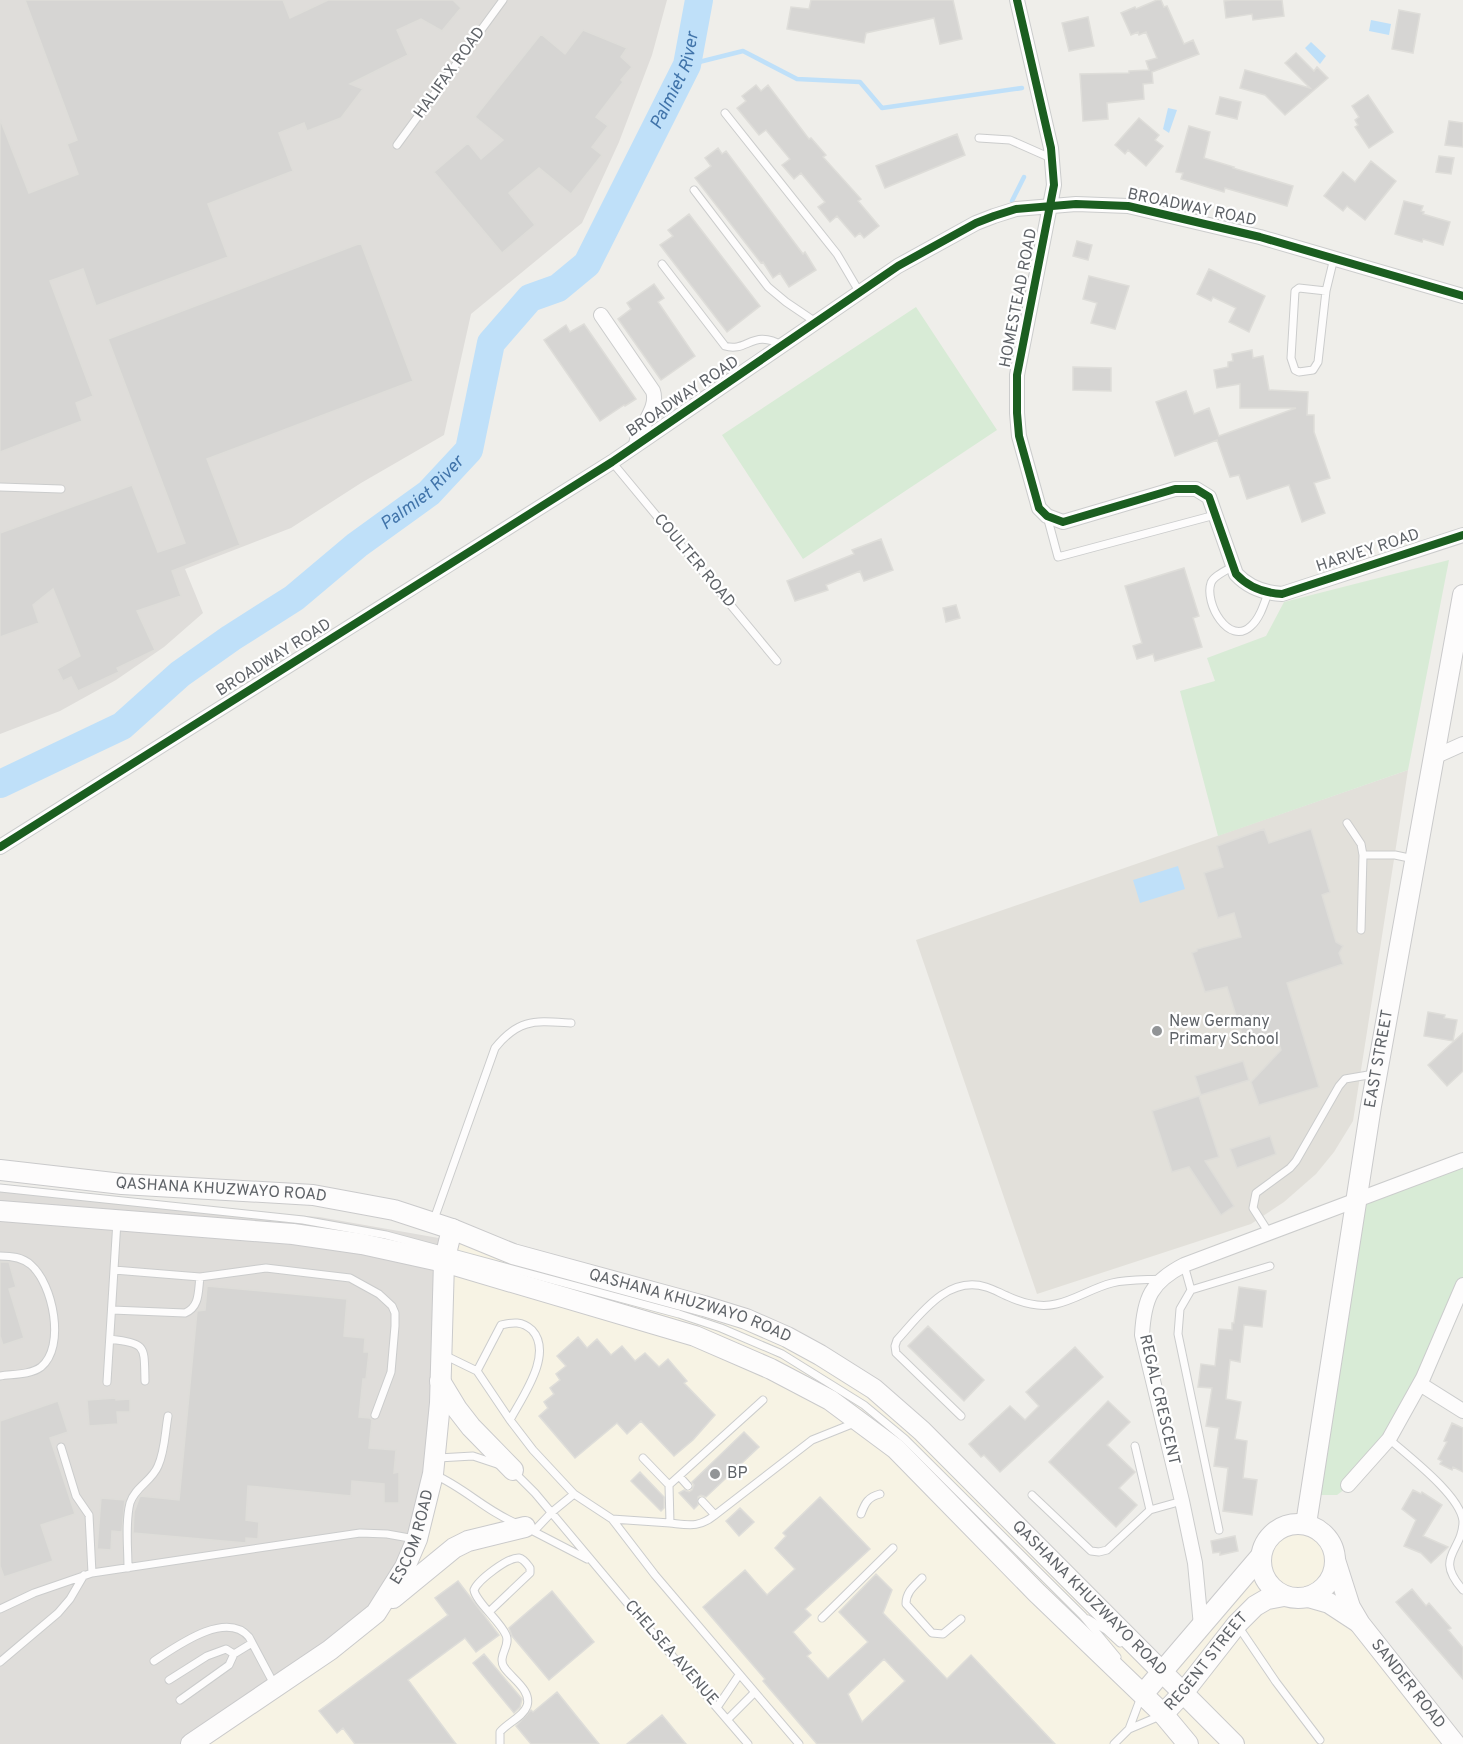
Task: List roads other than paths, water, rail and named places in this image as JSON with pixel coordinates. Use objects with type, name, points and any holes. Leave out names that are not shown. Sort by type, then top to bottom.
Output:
[{"type":"main road","name":"EAST STREET","points":[[1306,1524],[1355,1201],[1463,595]]},
{"type":"main road","name":"QASHANA KHUZWAYO ROAD","points":[[0,1170],[122,1184],[313,1195],[394,1210],[453,1229],[513,1254],[705,1305],[746,1319],[787,1337],[874,1389],[922,1431],[1152,1683],[1173,1704],[1234,1744]]},
{"type":"main road","name":"QASHANA KHUZWAYO ROAD","points":[[0,1211],[293,1233],[446,1256],[694,1336],[830,1400],[896,1449],[1036,1592],[1152,1683],[1173,1704],[1188,1744]]},
{"type":"main road","name":"ESCOM ROAD","points":[[190,1744],[330,1650],[376,1613],[405,1567],[417,1539],[434,1466],[441,1381],[446,1256],[453,1229]]},
{"type":"main road","points":[[441,1381],[457,1409],[471,1427],[513,1470]]},
{"type":"main road","points":[[1293,1523],[1306,1524],[1317,1528],[1327,1536],[1333,1547],[1334,1572],[1319,1592],[1308,1597],[1284,1596],[1265,1580],[1260,1556],[1264,1544],[1276,1530],[1293,1523]]},
{"type":"main road","points":[[376,1613],[421,1573],[454,1548],[468,1542],[530,1529]]},
{"type":"main road","name":"REGENT STREET","points":[[1152,1683],[1260,1556]]},
{"type":"main road","name":"SANDER ROAD","points":[[1335,1559],[1350,1607],[1360,1624],[1455,1744]]},
{"type":"main road","name":"REGENT STREET","points":[[1173,1704],[1237,1624],[1255,1606],[1267,1599],[1284,1596]]},
{"type":"main road","name":"SANDER ROAD","points":[[1308,1597],[1329,1603],[1360,1624]]},
{"type":"street","name":"HOMESTEAD ROAD","points":[[1017,0],[1053,159],[1054,185],[1051,206],[1021,352],[1017,393],[1019,436],[1034,496],[1039,508],[1047,516]]},
{"type":"street","name":"BROADWAY ROAD","points":[[0,847],[612,462],[898,266],[976,223],[1016,209],[1076,204],[1128,206],[1260,237],[1463,296]]},
{"type":"street","name":"BROADWAY ROAD","points":[[1441,290],[1463,289]]},
{"type":"street","points":[[601,315],[655,397],[639,431],[636,444]]},
{"type":"street","points":[[1047,516],[1063,522],[1175,489],[1189,488],[1203,491],[1209,497],[1233,566],[1243,581],[1275,593]]},
{"type":"street","name":"HARVEY ROAD","points":[[1275,593],[1463,535]]},
{"type":"street","points":[[1434,757],[1463,744]]},
{"type":"street","name":"REGAL CRESCENT","points":[[1201,1626],[1195,1563],[1142,1335],[1143,1313],[1151,1291],[1168,1273],[1184,1265],[1463,1160]]},
{"type":"street","points":[[1348,1485],[1389,1439],[1420,1384],[1463,1285]]},
{"type":"street","points":[[1420,1384],[1463,1411]]},
{"type":"lane","name":"HALIFAX ROAD","points":[[397,146],[502,0]]},
{"type":"lane","points":[[725,113],[837,254],[860,293]]},
{"type":"lane","points":[[980,138],[1010,140],[1053,159]]},
{"type":"lane","points":[[694,190],[768,287],[817,322]]},
{"type":"lane","points":[[1326,291],[1299,288],[1295,291],[1291,358],[1295,370],[1299,372],[1313,370],[1318,362],[1326,291],[1334,258]]},
{"type":"lane","points":[[662,264],[725,346],[737,347],[759,339],[767,339],[783,346]]},
{"type":"lane","name":"COULTER ROAD","points":[[612,462],[777,661]]},
{"type":"lane","points":[[0,487],[62,489]]},
{"type":"lane","points":[[1047,516],[1058,557],[1215,516]]},
{"type":"lane","points":[[1233,566],[1214,578],[1211,583],[1211,601],[1214,611],[1227,628],[1240,631],[1250,627],[1275,593]]},
{"type":"lane","points":[[1347,823],[1361,844],[1363,855],[1361,930]]},
{"type":"lane","points":[[1363,855],[1395,855],[1415,860]]},
{"type":"lane","points":[[433,1223],[495,1048],[521,1024],[537,1021],[571,1023]]},
{"type":"lane","points":[[1269,1233],[1253,1208],[1256,1193],[1296,1161],[1345,1079],[1377,1073]]},
{"type":"lane","points":[[0,1188],[303,1220],[374,1232],[446,1256],[679,1314],[757,1342],[807,1368],[864,1405],[905,1439],[1083,1616],[1101,1639],[1152,1683]]},
{"type":"lane","points":[[107,1382],[117,1221]]},
{"type":"lane","points":[[0,1256],[21,1258],[39,1275],[44,1283],[56,1334],[53,1351],[42,1366],[35,1371],[0,1376]]},
{"type":"lane","points":[[1184,1265],[1191,1290]]},
{"type":"lane","points":[[1219,1530],[1178,1334],[1180,1309],[1191,1290],[1270,1266]]},
{"type":"lane","points":[[114,1270],[200,1277],[266,1268],[350,1278],[379,1294],[392,1306],[395,1313],[395,1326],[392,1372],[375,1415]]},
{"type":"lane","points":[[112,1310],[181,1314],[190,1311],[196,1303],[200,1277]]},
{"type":"lane","points":[[961,1416],[896,1353],[897,1340],[933,1301],[948,1291],[974,1285],[985,1287],[1023,1304],[1055,1304],[1110,1284],[1162,1279]]},
{"type":"lane","points":[[477,1371],[501,1325],[519,1323],[529,1327],[536,1335],[540,1345],[539,1362],[510,1420]]},
{"type":"lane","points":[[110,1339],[133,1342],[140,1346],[144,1353],[145,1381]]},
{"type":"lane","points":[[441,1354],[477,1371],[533,1450],[574,1494],[612,1519],[655,1575],[799,1744]]},
{"type":"lane","points":[[669,1485],[763,1400]]},
{"type":"lane","points":[[128,1568],[130,1504],[134,1493],[158,1467],[168,1416]]},
{"type":"lane","points":[[612,1519],[698,1525],[706,1523],[812,1440],[861,1421]]},
{"type":"lane","points":[[1389,1439],[1439,1484],[1460,1512],[1463,1520],[1462,1527],[1451,1557],[1450,1568],[1453,1578],[1463,1590]]},
{"type":"lane","points":[[1135,1446],[1150,1510]]},
{"type":"lane","points":[[0,1662],[58,1613],[88,1574],[89,1515],[76,1496],[61,1447]]},
{"type":"lane","name":"CHELSEA AVENUE","points":[[434,1466],[473,1456],[513,1470],[552,1512],[748,1744]]},
{"type":"lane","points":[[643,1458],[669,1485],[670,1523]]},
{"type":"lane","name":"CHELSEA AVENUE","points":[[434,1466],[490,1511],[592,1562]]},
{"type":"lane","points":[[679,1476],[688,1486]]},
{"type":"lane","points":[[530,1529],[574,1494]]},
{"type":"lane","points":[[861,1514],[866,1501],[871,1496],[880,1494]]},
{"type":"lane","points":[[1032,1495],[1091,1551],[1100,1552],[1107,1550],[1150,1510],[1182,1501]]},
{"type":"lane","points":[[702,1501],[715,1515]]},
{"type":"lane","points":[[0,1609],[34,1593],[88,1574],[360,1533],[387,1534],[417,1539]]},
{"type":"lane","points":[[822,1618],[893,1548]]},
{"type":"lane","points":[[490,1611],[530,1573],[530,1568],[524,1561],[516,1558],[506,1562],[476,1586],[475,1595],[490,1611],[507,1638],[502,1664],[528,1698],[525,1709],[500,1732],[500,1744]]},
{"type":"lane","points":[[922,1578],[909,1592],[906,1604],[932,1633],[943,1634],[961,1619]]},
{"type":"lane","points":[[1083,1616],[1106,1630],[1123,1646]]},
{"type":"lane","points":[[1237,1624],[1276,1682],[1320,1740]]},
{"type":"lane","points":[[154,1660],[192,1639],[221,1627],[238,1628],[244,1631],[252,1643],[276,1688]]},
{"type":"lane","points":[[180,1700],[229,1665],[234,1654],[252,1643]]},
{"type":"lane","points":[[169,1680],[215,1652],[226,1649],[234,1654]]},
{"type":"lane","points":[[1132,1653],[1152,1683]]},
{"type":"lane","points":[[717,1706],[739,1675]]},
{"type":"lane","name":"REGENT STREET","points":[[1114,1744],[1129,1728],[1152,1683]]},
{"type":"lane","points":[[728,1719],[754,1693]]},
{"type":"lane","points":[[1173,1704],[1195,1744]]},
{"type":"lane","points":[[1173,1704],[1225,1744]]},
{"type":"lane","name":"REGENT STREET","points":[[1129,1728],[1173,1704]]},
{"type":"water","points":[[1371,20],[1391,24],[1389,35],[1369,31]]},
{"type":"water","points":[[1311,42],[1326,56],[1320,64],[1305,48]]},
{"type":"water","points":[[1168,108],[1177,110],[1169,133],[1163,129]]},
{"type":"water","points":[[1178,866],[1185,889],[1140,903],[1133,880]]},
{"type":"waterway","name":"Palmiet River","points":[[0,784],[122,726],[180,674],[294,598],[357,545],[429,493],[469,450],[491,343],[530,298],[558,288],[587,264],[687,65],[699,0]]},
{"type":"waterway","points":[[687,65],[743,51],[797,79],[860,82],[882,108],[1022,88]]},
{"type":"waterway","points":[[1012,201],[1024,177]]},
{"type":"place","name":"New Germany Primary School","points":[[1157,1031]]},
{"type":"place","name":"BP","points":[[715,1474]]}]
